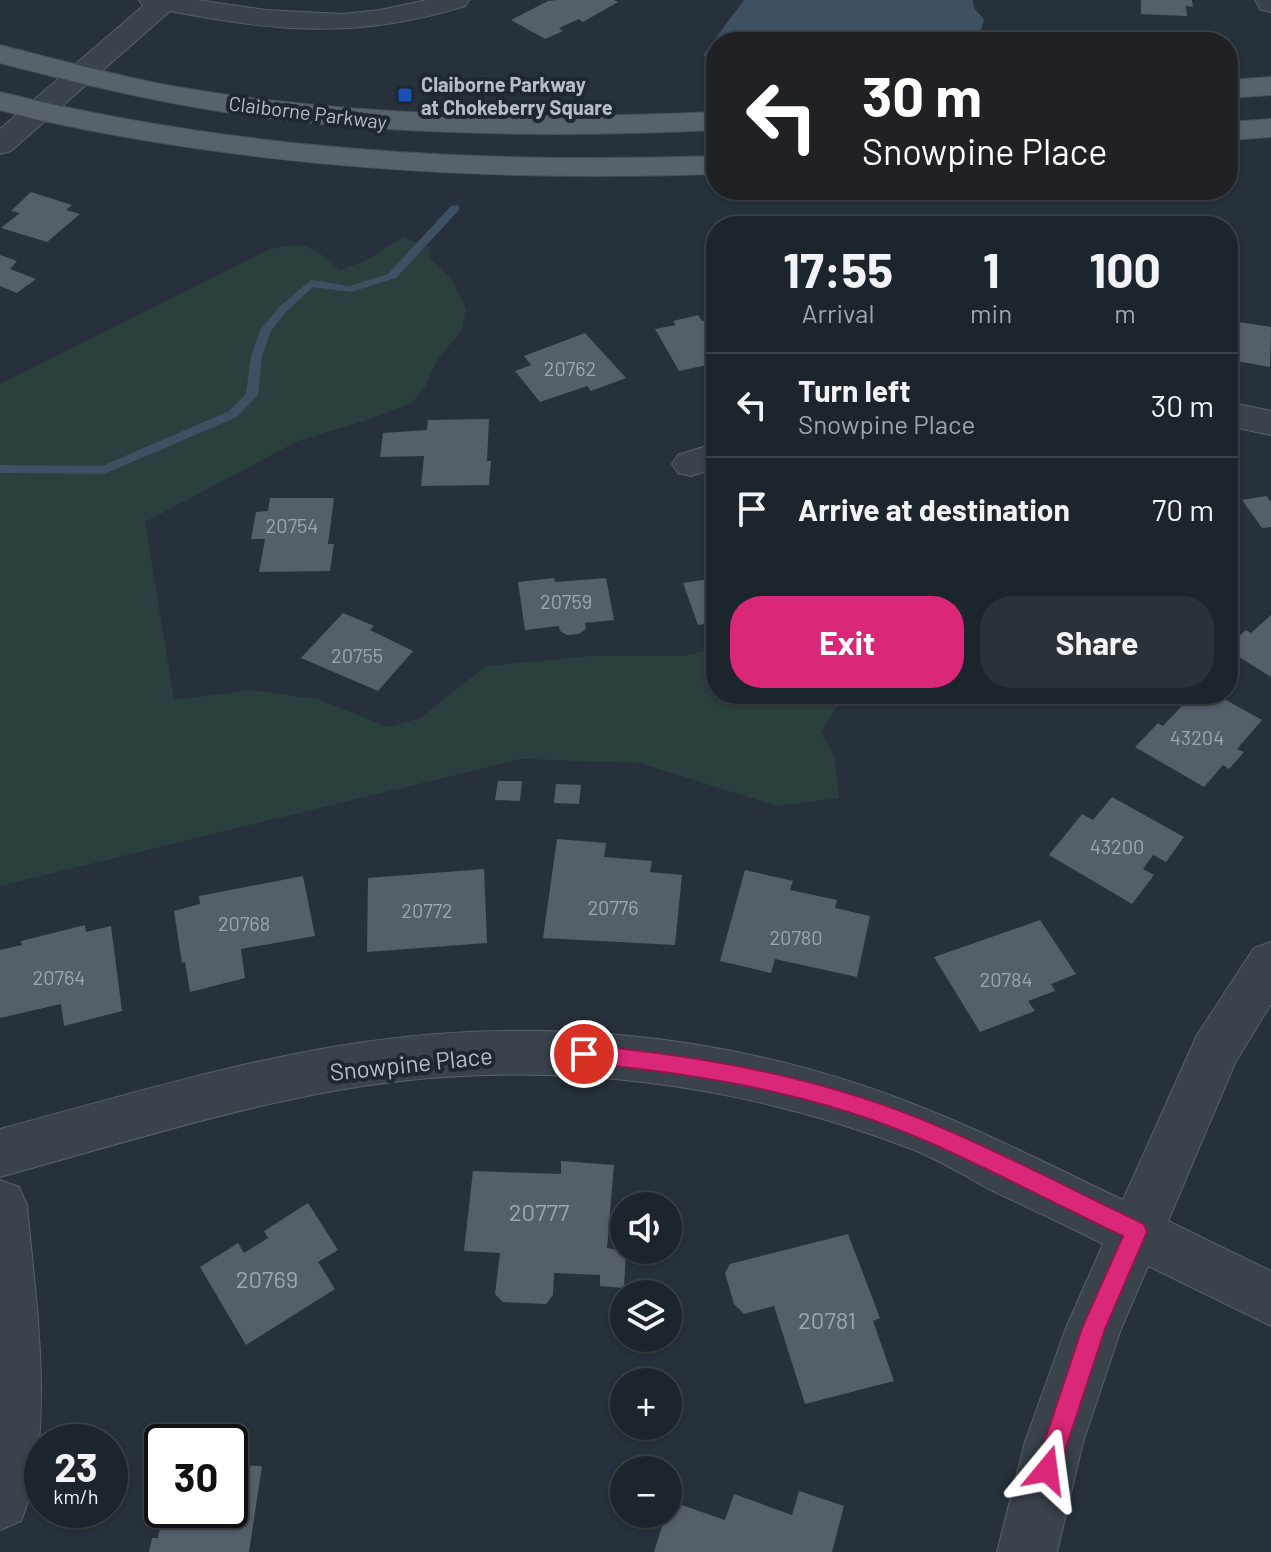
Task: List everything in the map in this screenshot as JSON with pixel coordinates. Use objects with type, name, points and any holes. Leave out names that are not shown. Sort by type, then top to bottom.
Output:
[{"type":"main road","name":"Claiborne Parkway","points":[[0,54],[238,105],[379,121],[580,127],[706,121]]},
{"type":"main road","points":[[1238,88],[1271,86]]},
{"type":"main road","name":"Claiborne Parkway","points":[[0,101],[37,111],[195,140],[385,161],[552,168],[706,165]]},
{"type":"main road","points":[[1238,130],[1271,128]]},
{"type":"street","points":[[0,145],[83,74],[159,1],[246,19],[314,23],[385,17],[455,0]]},
{"type":"street","points":[[1238,416],[1271,423]]},
{"type":"street","points":[[1027,1552],[1054,1442],[1094,1328],[1215,1051],[1271,962]]},
{"type":"street","name":"Snowpine Place","points":[[0,1153],[276,1080],[365,1063],[453,1054],[584,1054],[672,1062],[758,1078],[845,1102],[932,1133],[1271,1299]]},
{"type":"street","points":[[0,1205],[11,1343],[11,1391],[0,1500]]},
{"type":"green space","points":[[403,237],[430,248],[429,258],[450,277],[466,309],[462,330],[437,360],[426,385],[412,403],[298,441],[145,522],[174,700],[250,690],[317,699],[389,727],[420,718],[486,666],[591,656],[683,656],[706,651],[706,704],[839,704],[821,732],[834,756],[839,798],[777,806],[640,763],[521,759],[0,886],[0,384],[268,250],[300,245],[322,255],[340,270],[365,261]]},
{"type":"water","points":[[744,0],[973,0],[974,8],[984,19],[981,30],[972,32],[720,32]]},
{"type":"building","points":[[1141,0],[1192,0],[1193,7],[1186,6],[1187,16],[1141,14]]},
{"type":"building","points":[[548,1],[618,2],[583,22],[579,19],[559,28],[563,31],[545,39],[511,20]]},
{"type":"building","points":[[31,192],[72,205],[66,210],[80,214],[47,242],[1,228],[20,213],[11,211]]},
{"type":"building","points":[[0,255],[17,261],[10,269],[36,279],[17,293],[0,286]]},
{"type":"building","points":[[698,315],[702,321],[706,320],[706,365],[679,371],[655,329],[676,325],[673,321]]},
{"type":"building","points":[[1238,315],[1239,322],[1271,327],[1270,367],[1238,361]]},
{"type":"building","points":[[585,333],[626,378],[591,391],[587,386],[540,402],[515,371],[531,365],[524,356]]},
{"type":"building","points":[[489,419],[489,485],[421,486],[424,456],[380,457],[383,433],[427,430],[428,420]]},
{"type":"building","points":[[1266,496],[1271,502],[1271,527],[1262,528],[1242,500]]},
{"type":"building","points":[[270,498],[334,498],[328,544],[334,544],[330,571],[259,572],[265,539],[251,539],[256,512],[268,511]]},
{"type":"building","points":[[554,578],[555,582],[606,578],[614,620],[585,623],[586,629],[579,634],[567,635],[560,631],[559,626],[525,630],[518,582]]},
{"type":"building","points":[[706,580],[706,624],[698,625],[683,583]]},
{"type":"building","points":[[343,613],[374,626],[370,630],[413,651],[378,691],[301,658]]},
{"type":"building","points":[[1271,615],[1271,677],[1238,656],[1238,637],[1246,630],[1251,633]]},
{"type":"building","points":[[1184,704],[1233,704],[1262,720],[1237,749],[1244,752],[1229,769],[1223,765],[1204,787],[1135,747],[1158,723],[1163,726]]},
{"type":"building","points":[[498,781],[522,781],[520,801],[495,800]]},
{"type":"building","points":[[556,784],[581,785],[579,804],[554,803]]},
{"type":"building","points":[[1112,797],[1184,837],[1166,862],[1153,855],[1143,869],[1154,875],[1132,904],[1049,855],[1082,814],[1093,820]]},
{"type":"building","points":[[557,839],[606,843],[604,857],[652,861],[650,872],[682,875],[675,945],[543,938]]},
{"type":"building","points":[[484,869],[487,943],[367,952],[368,878]]},
{"type":"building","points":[[745,870],[793,881],[790,890],[837,900],[835,908],[870,916],[857,977],[775,959],[771,973],[720,961]]},
{"type":"building","points":[[303,876],[315,936],[241,949],[245,978],[190,992],[174,911],[200,904],[199,896]]},
{"type":"building","points":[[1040,920],[1076,974],[1051,984],[1055,991],[1028,1001],[1035,1011],[980,1032],[934,957]]},
{"type":"building","points":[[85,925],[86,932],[111,926],[122,1011],[64,1026],[61,1004],[0,1018],[0,950],[22,945],[21,941]]},
{"type":"building","points":[[561,1161],[614,1165],[607,1248],[610,1248],[610,1264],[625,1264],[624,1280],[610,1280],[610,1287],[600,1286],[600,1275],[554,1273],[553,1295],[546,1304],[503,1302],[495,1294],[500,1253],[464,1251],[473,1171],[561,1174]]},
{"type":"building","points":[[308,1203],[338,1250],[318,1262],[335,1289],[246,1345],[200,1267],[238,1243],[244,1253],[268,1238],[264,1231]]},
{"type":"building","points":[[848,1234],[880,1318],[873,1321],[894,1381],[805,1404],[774,1306],[744,1314],[734,1304],[725,1273],[730,1264]]},
{"type":"building","points":[[248,1466],[262,1466],[249,1552],[149,1552],[152,1538],[158,1538],[160,1528],[248,1528]]},
{"type":"building","points":[[799,1491],[844,1506],[832,1552],[654,1552],[662,1528],[682,1528],[682,1505],[725,1520],[734,1494],[792,1515]]},
{"type":"waterway","points":[[0,469],[104,470],[233,414],[252,395],[256,356],[265,330],[295,297],[311,283],[351,289],[392,276],[455,208]]},
{"type":"place","name":"Claiborne Parkway at Chokeberry Square","points":[[405,95]]},
{"type":"route","points":[[584,1054],[672,1062],[758,1078],[845,1102],[932,1133],[1136,1232],[1094,1328],[1047,1470]]}]
